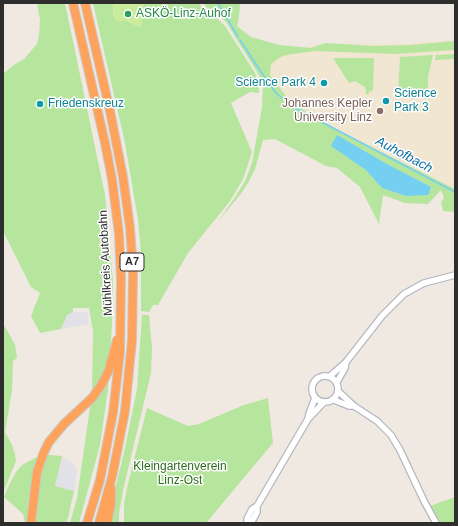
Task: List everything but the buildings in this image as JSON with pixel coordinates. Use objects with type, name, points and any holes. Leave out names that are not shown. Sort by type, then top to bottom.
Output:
[{"type":"highway","name":"Mühlkreis Autobahn","points":[[74,3],[112,179],[118,220],[120,249],[121,328],[118,375],[113,413],[100,480],[87,523]]},
{"type":"highway","name":"Mühlkreis Autobahn","points":[[85,3],[122,170],[127,206],[132,266],[133,327],[130,376],[124,418],[112,477],[99,523]]},
{"type":"highway","points":[[31,523],[37,472],[44,452],[64,424],[92,398],[102,384],[112,361],[121,328]]},
{"type":"highway","points":[[106,523],[111,504],[112,477]]},
{"type":"street","points":[[330,376],[346,362],[382,316],[404,294],[437,278],[455,275]]},
{"type":"street","points":[[337,382],[345,368],[346,362]]},
{"type":"street","points":[[308,419],[315,398],[312,390],[314,382],[322,376],[330,376],[337,382],[339,392],[354,406],[377,421],[393,438],[436,523]]},
{"type":"street","points":[[334,400],[339,392]]},
{"type":"street","points":[[315,398],[324,402],[334,400],[349,406],[354,406]]},
{"type":"street","points":[[248,523],[247,519],[252,509],[257,506],[308,419],[324,402]]},
{"type":"shaded area","name":"Johannes Kepler University Linz","points":[[251,37],[279,45],[308,47],[325,43],[402,44],[455,40],[455,189],[309,114],[286,96],[270,75]]},
{"type":"shaded area","points":[[73,312],[87,312],[89,324],[61,329],[67,315]]},
{"type":"shaded area","points":[[62,456],[72,462],[77,470],[74,491],[55,486]]},
{"type":"green space","points":[[37,3],[65,3],[105,195],[113,281],[108,390],[100,445],[79,523],[70,523],[77,498],[92,394],[93,331],[89,308],[73,308],[73,312],[67,315],[61,329],[40,333],[31,316],[40,293],[31,287],[3,231],[3,74],[24,59],[37,44],[40,20]]},
{"type":"green space","points":[[93,3],[113,3],[114,18],[127,21],[141,28],[144,3],[199,3],[205,13],[218,19],[225,26],[255,73],[259,85],[259,93],[250,92],[231,103],[252,152],[243,179],[230,201],[188,253],[158,305],[153,305],[149,312],[141,311],[141,253],[138,219],[125,143]]},
{"type":"green space","name":"ASKÖ-Linz-Auhof","points":[[113,3],[144,3],[141,28],[127,21],[117,22],[114,18]]},
{"type":"green space","points":[[203,3],[240,3],[237,26],[251,37],[279,45],[311,48],[326,43],[373,46],[455,41],[455,50],[395,54],[315,51],[286,55],[271,64],[270,75],[286,96],[309,114],[455,189],[455,212],[443,211],[441,202],[444,198],[441,190],[428,204],[405,203],[383,195],[379,224],[360,187],[337,168],[326,166],[275,139],[263,140],[255,169],[248,183],[218,221],[245,181],[252,163],[262,107],[263,84],[226,22],[220,16],[208,9]]},
{"type":"green space","points":[[455,54],[455,59],[435,60],[436,55]]},
{"type":"green space","points":[[433,55],[428,77],[428,93],[398,93],[400,57]]},
{"type":"green space","points":[[333,58],[374,58],[373,90],[369,92],[368,95],[366,94],[365,87],[355,81],[349,83]]},
{"type":"green space","points":[[142,315],[149,315],[152,348],[151,373],[124,486],[119,513],[119,523],[107,523],[137,389]]},
{"type":"green space","points":[[3,324],[15,345],[17,358],[13,361],[12,390],[5,432],[12,445],[16,461],[3,493]]},
{"type":"green space","name":"Kleingartenverein Linz-Ost","points":[[268,398],[273,443],[206,523],[124,523],[124,504],[127,488],[147,408],[188,426],[199,424],[244,405]]},
{"type":"green space","points":[[49,455],[62,456],[55,486],[74,491],[68,518],[66,523],[25,523],[23,514],[4,497],[16,472],[22,465],[37,457]]},
{"type":"green space","points":[[455,497],[455,523],[441,523],[430,506]]},
{"type":"water","points":[[337,135],[385,163],[431,187],[428,195],[406,196],[382,188],[366,170],[331,146]]},
{"type":"waterway","name":"Auhofbach","points":[[218,3],[238,37]]},
{"type":"waterway","name":"Auhofbach","points":[[240,40],[277,94],[295,108],[455,192]]},
{"type":"place","name":"ASKÖ-Linz-Auhof","points":[[128,14]]},
{"type":"place","name":"Science Park 4","points":[[324,83]]},
{"type":"place","name":"Science Park 3","points":[[386,101]]},
{"type":"place","name":"Friedenskreuz","points":[[40,104]]},
{"type":"place","name":"Johannes Kepler University Linz","points":[[380,111]]}]
